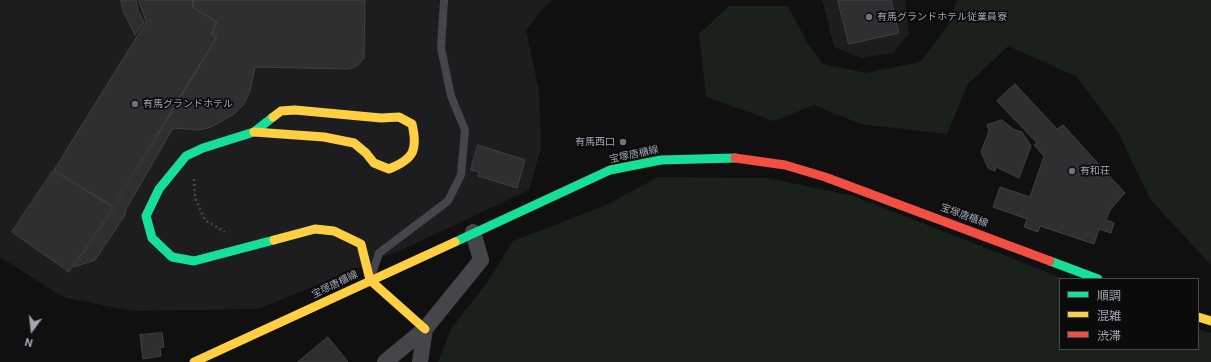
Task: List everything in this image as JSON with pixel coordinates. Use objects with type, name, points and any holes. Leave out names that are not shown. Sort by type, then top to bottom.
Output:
[{"type":"main road","points":[[254,132],[324,137],[354,143],[366,153],[374,164],[389,169],[403,164],[412,154],[416,140],[412,124],[399,118],[381,118],[295,110],[281,111],[254,132],[203,148],[186,156],[159,189],[146,216],[152,238],[172,256],[194,261],[315,229],[334,232],[361,244],[370,280],[425,329]]},
{"type":"main road","name":"宝塚唐櫃線","points":[[194,362],[222,357],[370,280],[610,170],[661,160],[728,157],[785,165],[825,177],[1095,278]]},
{"type":"main road","points":[[1199,317],[1211,321]]},
{"type":"street","points":[[385,362],[425,329],[481,260],[473,232]]},
{"type":"street","points":[[420,362],[425,329]]},
{"type":"lane","points":[[370,280],[379,253],[448,201],[461,175],[465,130],[451,96],[441,48],[444,0]]},
{"type":"path","points":[[186,156],[193,174],[195,198],[205,220],[250,246]]},
{"type":"shaded area","points":[[0,0],[553,0],[546,5],[526,30],[539,91],[541,149],[529,190],[397,252],[258,309],[132,311],[63,297],[0,257]]},
{"type":"shaded area","points":[[822,0],[905,0],[909,34],[893,53],[861,58],[834,47]]},
{"type":"shaded area","points":[[957,0],[1211,0],[1211,265],[1150,199],[1118,132],[1077,77],[1008,46],[968,84],[947,134],[861,124],[814,105],[774,121],[706,97],[699,34],[729,6],[788,6],[808,44],[823,64],[866,73],[920,62],[947,27]]},
{"type":"shaded area","points":[[658,177],[768,178],[853,196],[1062,278],[1059,278],[1059,350],[1199,350],[1199,329],[1211,333],[1211,362],[438,362],[451,329],[488,281],[513,241],[606,205]]},
{"type":"building","points":[[121,0],[136,0],[138,11],[144,22],[135,35],[124,13]]},
{"type":"building","name":"有馬グランドホテル","points":[[139,0],[193,0],[193,7],[216,22],[211,34],[216,38],[113,206],[54,170],[146,22]]},
{"type":"building","points":[[193,0],[365,0],[364,58],[358,65],[349,69],[255,67],[250,91],[244,104],[234,114],[211,127],[199,130],[173,128],[126,209],[125,215],[95,260],[74,267],[114,208],[217,37],[212,34],[217,22],[193,7]]},
{"type":"building","name":"有馬グランドホテル従業員寮","points":[[838,0],[891,0],[899,33],[849,44]]},
{"type":"building","name":"有和荘","points":[[1015,84],[1057,129],[1063,125],[1125,193],[1110,210],[1106,220],[1114,223],[1111,233],[1099,229],[1094,244],[1040,226],[1038,232],[1024,227],[1027,219],[993,207],[1000,187],[1030,197],[1044,156],[1034,145],[1037,143],[997,101]]},
{"type":"building","points":[[1002,120],[1013,129],[1022,132],[1031,146],[1019,178],[996,167],[995,171],[988,168],[981,152],[989,130],[987,125]]},
{"type":"building","points":[[478,145],[525,160],[517,188],[478,176],[479,172],[471,170]]},
{"type":"building","points":[[53,171],[113,207],[69,272],[12,232]]},
{"type":"building","points":[[162,333],[164,347],[160,348],[161,356],[143,359],[140,335]]},
{"type":"building","points":[[328,337],[348,362],[298,362]]},
{"type":"traffic: fast","points":[[273,117],[254,132],[203,148],[186,156],[159,189],[146,216],[152,238],[172,257],[194,261],[274,240]]},
{"type":"traffic: fast","points":[[455,242],[610,170],[661,160],[735,158]]},
{"type":"traffic: fast","points":[[1050,261],[1095,278]]},
{"type":"traffic: slow","points":[[254,132],[324,137],[354,143],[366,153],[374,163],[389,169],[409,157],[414,147],[414,133],[412,124],[399,117],[381,118],[295,110],[281,111],[273,117]]},
{"type":"traffic: slow","points":[[274,240],[315,229],[334,231],[361,244],[370,280],[425,329]]},
{"type":"traffic: slow","points":[[194,362],[455,242]]},
{"type":"traffic: slow","points":[[1199,317],[1211,321]]},
{"type":"traffic: jam","points":[[735,158],[785,165],[825,177],[1050,261]]},
{"type":"place","name":"有馬グランドホテル従業員寮","points":[[869,17]]},
{"type":"place","name":"有馬グランドホテル","points":[[135,104]]},
{"type":"place","name":"有馬西口","points":[[623,142]]},
{"type":"place","name":"有和荘","points":[[1072,171]]}]
